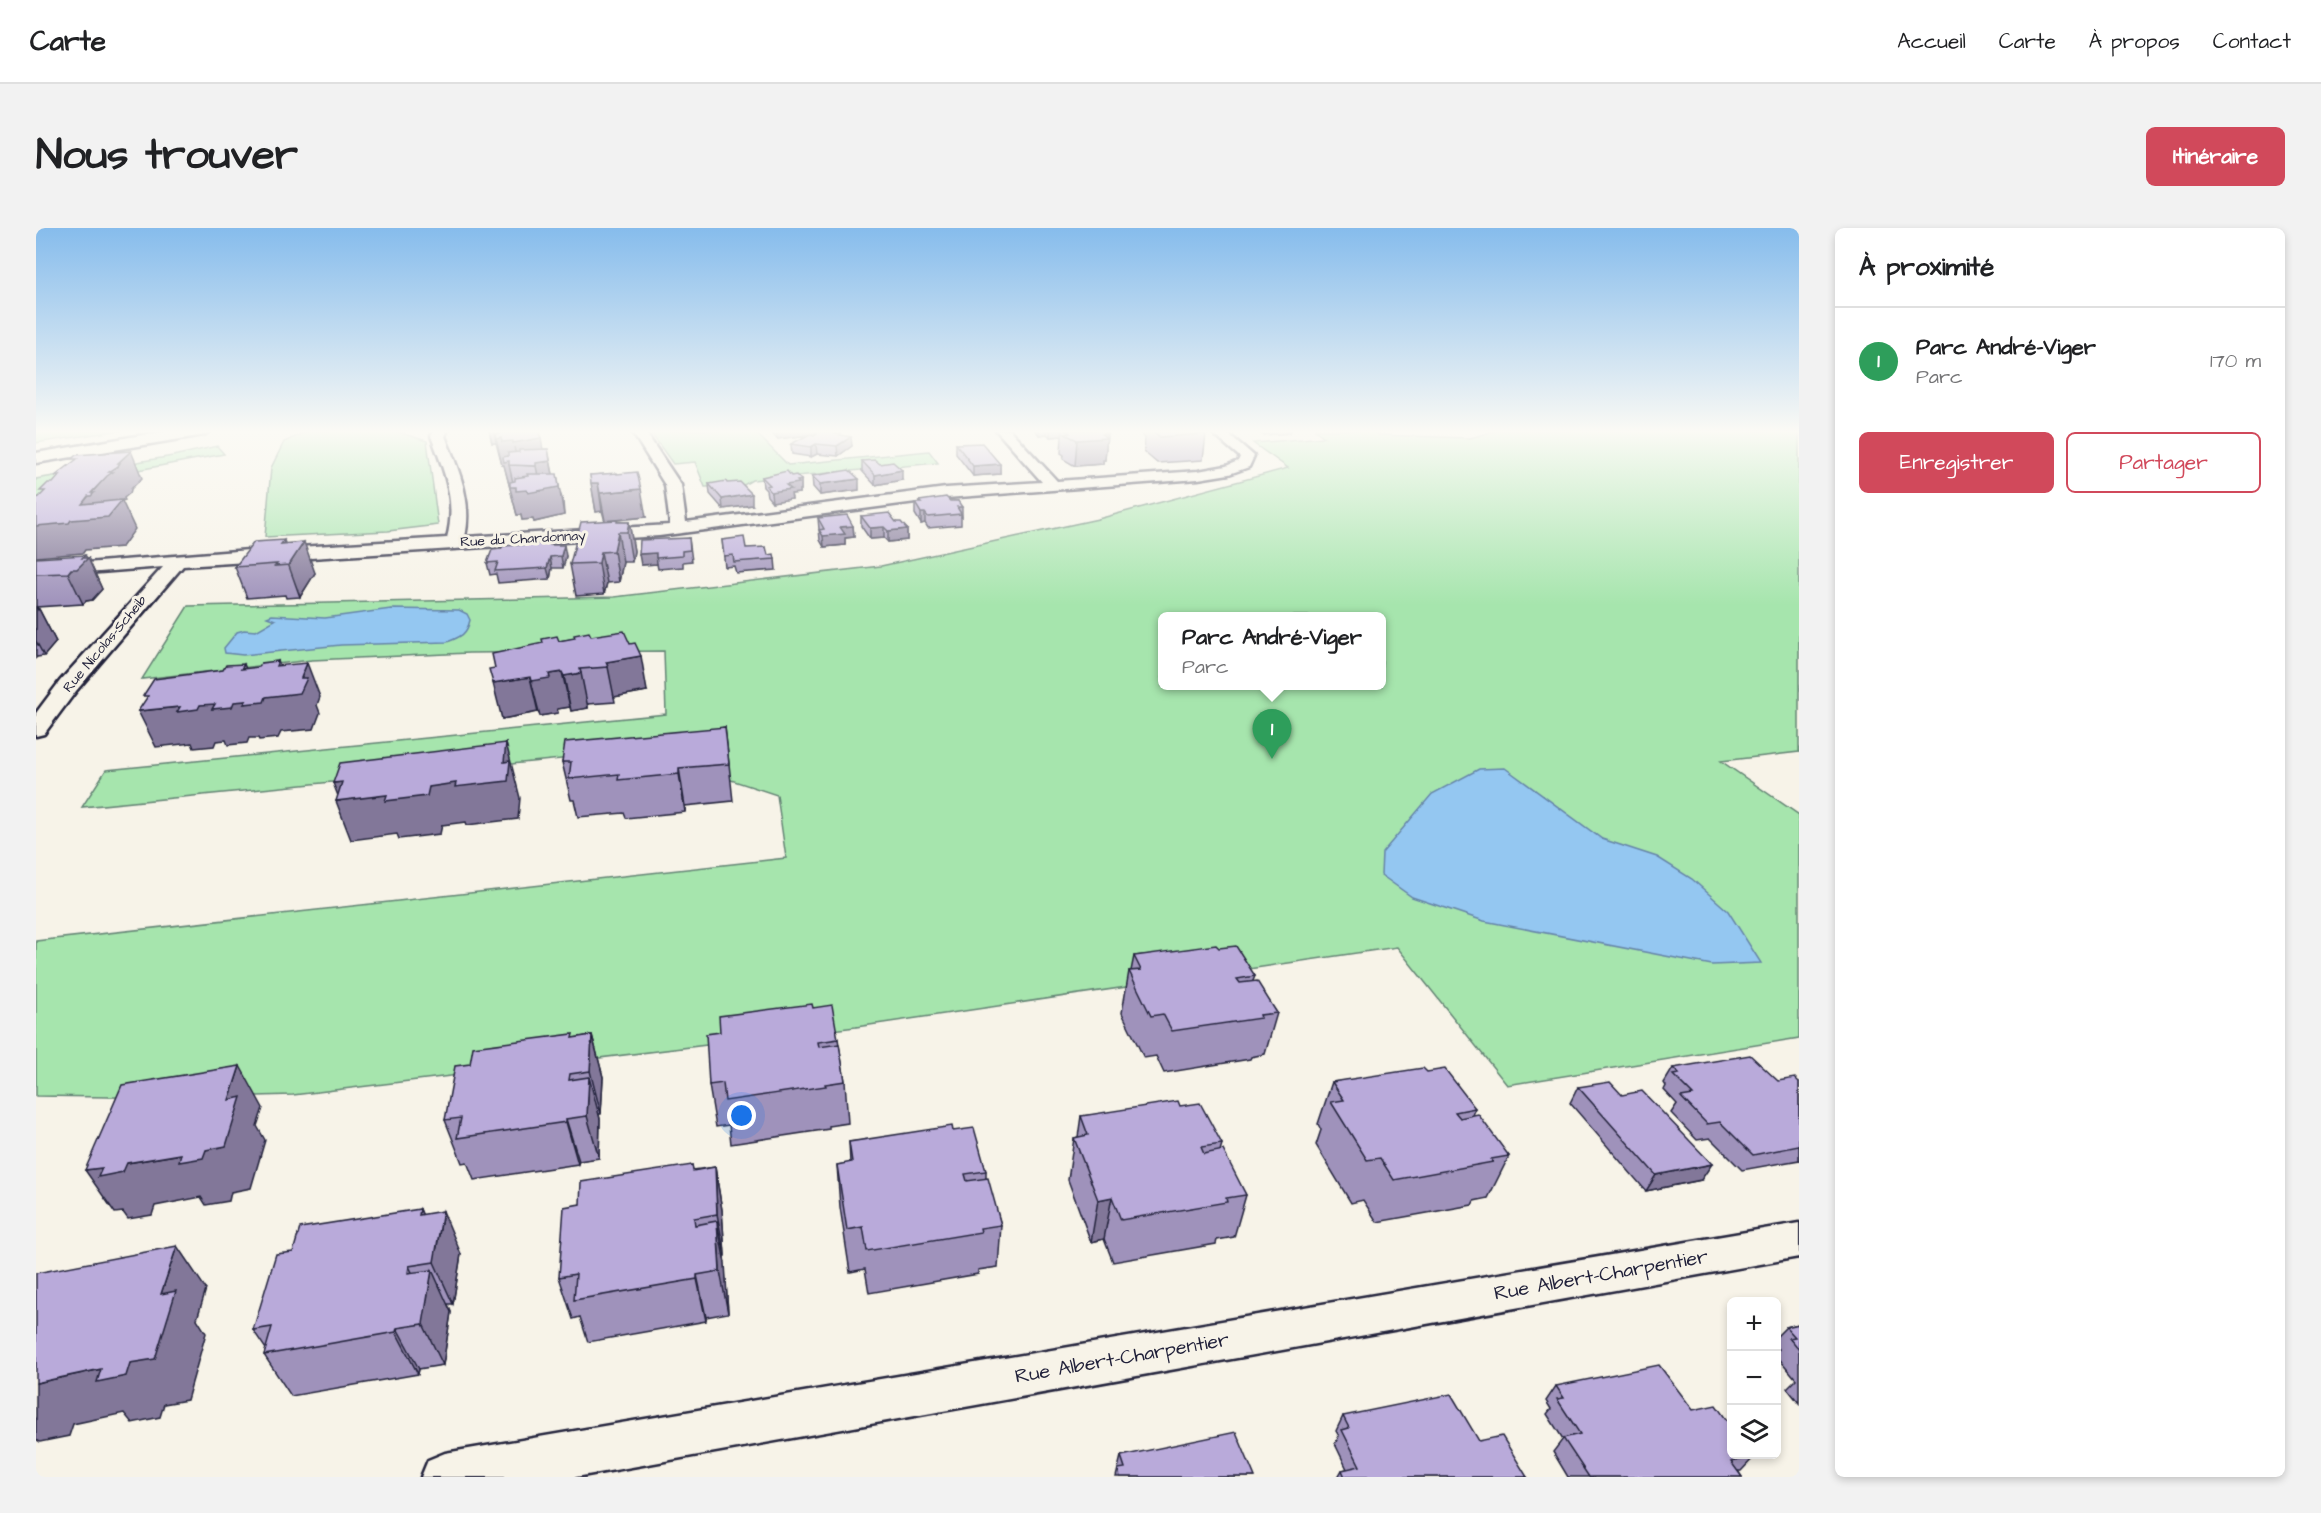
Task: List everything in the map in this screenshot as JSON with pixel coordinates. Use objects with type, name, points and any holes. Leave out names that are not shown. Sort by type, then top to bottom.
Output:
[{"type":"street","points":[[455,542],[460,526],[456,488]]},
{"type":"street","points":[[673,488],[679,529]]},
{"type":"street","name":"Rue du Chardonnay","points":[[36,572],[131,563],[177,562],[226,556],[679,529],[922,495],[1001,488]]},
{"type":"street","name":"Rue Nicolas-Scheib","points":[[36,729],[68,686],[177,562]]},
{"type":"street","name":"Rue Albert-Charpentier","points":[[445,1477],[1799,1240]]},
{"type":"green space","points":[[36,488],[87,488],[36,517]]},
{"type":"green space","points":[[269,488],[433,488],[438,525],[388,531],[265,537]]},
{"type":"green space","points":[[1212,488],[1799,488],[1799,752],[1721,761],[1799,815],[1799,1038],[1507,1085],[1397,947],[856,1027],[293,1095],[183,1098],[36,1096],[36,941],[786,858],[777,795],[642,751],[82,807],[106,770],[666,714],[664,651],[469,653],[312,660],[142,679],[188,606],[614,597],[881,566],[1098,519]]},
{"type":"water","points":[[391,609],[459,610],[467,614],[470,620],[463,634],[447,642],[341,645],[243,655],[225,653],[224,648],[237,632],[256,631],[275,620],[267,617],[272,615],[325,618]]},
{"type":"water","points":[[1505,768],[1602,839],[1657,857],[1692,879],[1728,911],[1761,963],[1712,965],[1484,921],[1412,897],[1381,875],[1382,853],[1432,794],[1479,769]]},
{"type":"building","points":[[43,488],[95,488],[91,493],[94,493],[88,496],[82,504],[122,500],[108,517],[36,526],[36,498],[45,491],[40,491]]},
{"type":"building","points":[[516,488],[552,488],[528,493],[527,490],[516,491]]},
{"type":"building","points":[[599,488],[641,489],[600,493]]},
{"type":"building","points":[[713,488],[746,488],[752,494],[722,499]]},
{"type":"building","points":[[768,488],[791,489],[771,492]]},
{"type":"building","points":[[946,497],[950,501],[958,501],[962,507],[957,507],[961,514],[928,517],[925,513],[921,513],[915,503],[921,503],[919,501]]},
{"type":"building","points":[[889,513],[896,522],[901,522],[907,529],[888,531],[884,527],[870,528],[861,516]]},
{"type":"building","points":[[847,515],[853,526],[840,527],[845,534],[823,536],[819,530],[824,529],[818,518]]},
{"type":"building","points":[[617,520],[617,522],[629,522],[627,532],[618,532],[614,551],[601,552],[599,563],[570,564],[581,522]]},
{"type":"building","points":[[744,537],[746,548],[766,547],[768,555],[774,554],[775,559],[734,562],[733,555],[724,556],[722,540]]},
{"type":"building","points":[[689,538],[690,550],[682,551],[682,556],[656,558],[656,553],[639,554],[640,540]]},
{"type":"building","points":[[284,540],[281,544],[304,542],[289,565],[235,567],[254,542]]},
{"type":"building","points":[[550,543],[550,545],[564,545],[561,556],[550,557],[547,568],[495,571],[498,562],[487,563],[492,550],[501,549],[503,546]]},
{"type":"building","points":[[85,555],[82,558],[88,558],[77,569],[71,569],[68,573],[36,574],[36,558]]},
{"type":"building","points":[[624,631],[630,644],[635,643],[641,656],[606,662],[608,667],[580,669],[581,673],[564,676],[562,672],[549,674],[550,678],[531,681],[530,677],[493,683],[489,669],[495,668],[492,654],[543,643],[542,639],[557,636],[559,641],[589,632],[591,636]]},
{"type":"building","points":[[278,661],[276,666],[307,663],[301,678],[307,678],[300,693],[266,697],[264,702],[244,704],[246,701],[234,702],[232,707],[212,709],[215,704],[200,705],[198,709],[177,712],[180,707],[138,711],[148,696],[143,696],[154,679],[223,670],[226,665],[244,664],[241,669],[259,667],[261,663]]},
{"type":"building","points":[[725,727],[729,764],[679,768],[679,774],[618,780],[619,774],[569,779],[571,762],[562,762],[565,742]]},
{"type":"building","points":[[506,743],[504,762],[510,761],[508,781],[455,787],[456,783],[429,787],[427,796],[385,801],[387,795],[336,801],[342,782],[333,783],[340,763]]},
{"type":"building","points":[[1216,945],[1219,948],[1236,946],[1255,976],[1237,979],[1240,983],[1257,981],[1277,1013],[1260,1015],[1261,1018],[1172,1031],[1163,1014],[1151,1016],[1129,971],[1141,970],[1134,956]]},
{"type":"building","points":[[812,1004],[813,1008],[832,1005],[838,1039],[818,1042],[819,1047],[839,1044],[845,1081],[825,1084],[826,1086],[725,1101],[723,1083],[709,1085],[706,1034],[720,1032],[719,1016]]},
{"type":"building","points":[[573,1034],[572,1038],[592,1035],[590,1071],[570,1074],[569,1080],[589,1077],[587,1116],[566,1119],[566,1122],[457,1138],[461,1118],[445,1120],[455,1066],[470,1064],[473,1047]]},
{"type":"building","points":[[1750,1055],[1778,1081],[1795,1078],[1799,1082],[1799,1146],[1753,1155],[1720,1122],[1707,1124],[1681,1097],[1693,1095],[1673,1075],[1679,1074],[1673,1068]]},
{"type":"building","points":[[240,1066],[229,1100],[241,1097],[226,1146],[206,1150],[203,1158],[179,1162],[181,1154],[127,1163],[123,1172],[98,1177],[102,1168],[85,1170],[122,1085]]},
{"type":"building","points":[[1423,1068],[1427,1072],[1445,1069],[1475,1108],[1455,1112],[1460,1118],[1478,1114],[1509,1156],[1491,1159],[1493,1162],[1394,1180],[1380,1158],[1367,1160],[1331,1102],[1344,1100],[1332,1082]]},
{"type":"building","points":[[1610,1082],[1622,1095],[1642,1091],[1712,1164],[1656,1175],[1578,1087]]},
{"type":"building","points":[[1178,1101],[1180,1106],[1200,1103],[1222,1144],[1201,1147],[1204,1154],[1223,1150],[1246,1195],[1226,1198],[1227,1202],[1121,1220],[1112,1197],[1098,1200],[1074,1138],[1088,1135],[1081,1116]]},
{"type":"building","points":[[952,1126],[953,1131],[974,1128],[986,1171],[965,1174],[967,1181],[988,1178],[1001,1225],[980,1228],[981,1232],[867,1251],[863,1227],[847,1230],[837,1165],[852,1162],[849,1142]]},
{"type":"building","points":[[692,1165],[693,1171],[715,1167],[717,1214],[694,1218],[695,1225],[717,1221],[720,1271],[697,1275],[697,1279],[574,1300],[576,1274],[559,1277],[564,1207],[580,1204],[581,1182]]},
{"type":"building","points":[[420,1209],[419,1215],[443,1211],[434,1262],[409,1266],[408,1273],[432,1270],[423,1324],[397,1328],[396,1332],[264,1355],[272,1327],[253,1330],[276,1254],[293,1252],[300,1228]]},
{"type":"building","points":[[177,1246],[161,1294],[176,1291],[155,1359],[130,1363],[126,1376],[97,1382],[101,1369],[36,1383],[36,1273]]},
{"type":"building","points":[[1799,1324],[1799,1350],[1789,1338],[1795,1337],[1786,1327]]},
{"type":"building","points":[[1659,1365],[1693,1410],[1716,1405],[1727,1420],[1727,1459],[1743,1459],[1731,1462],[1742,1477],[1589,1477],[1563,1438],[1580,1434],[1557,1399],[1564,1398],[1556,1386]]},
{"type":"building","points":[[1451,1394],[1479,1441],[1502,1436],[1527,1477],[1345,1477],[1342,1470],[1360,1466],[1342,1430],[1349,1428],[1343,1416]]},
{"type":"building","points":[[1236,1432],[1255,1477],[1120,1477],[1118,1469],[1125,1468],[1121,1456]]},
{"type":"place","name":"Parc André-Viger","points":[[1272,759]]}]
